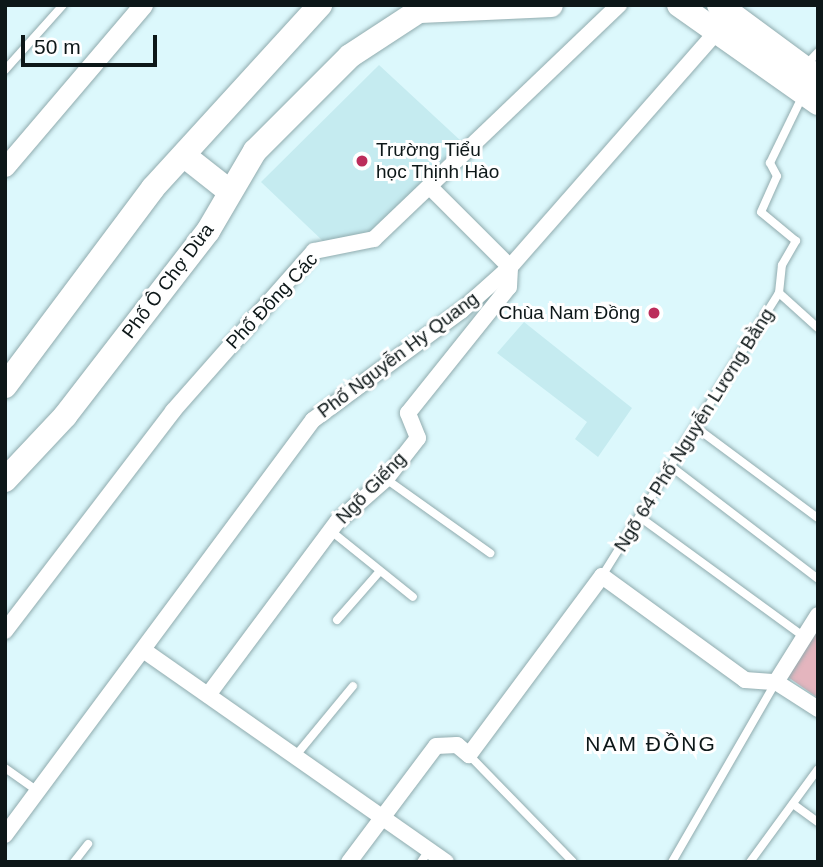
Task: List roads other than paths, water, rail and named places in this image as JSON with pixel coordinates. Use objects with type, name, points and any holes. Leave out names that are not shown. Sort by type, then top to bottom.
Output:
[{"type":"main road","points":[[5,386],[153,188],[186,157],[319,5]]},
{"type":"main road","points":[[424,8],[551,5]]},
{"type":"main road","points":[[679,5],[724,13],[812,79]]},
{"type":"main road","name":"Phố Ô Chợ Dừa","points":[[5,480],[65,416],[208,231],[229,191],[255,151],[350,56],[424,8]]},
{"type":"main road","points":[[186,157],[229,191]]},
{"type":"street","points":[[5,167],[143,5]]},
{"type":"street","name":"Phố Đông Các","points":[[5,631],[173,411],[314,251],[374,239],[619,5]]},
{"type":"street","name":"Phố Nguyễn Hy Quang","points":[[5,835],[146,652],[313,420],[461,311],[510,267],[724,13]]},
{"type":"street","points":[[430,187],[510,267]]},
{"type":"street","name":"Ngõ Giếng","points":[[208,695],[331,531],[386,479],[418,438],[408,414],[509,287],[510,267]]},
{"type":"street","points":[[602,576],[745,680],[776,682],[818,709]]},
{"type":"street","name":"Ngõ 64 Phố Nguyễn Lương Bằng","points":[[469,755],[602,576]]},
{"type":"street","points":[[776,682],[818,615]]},
{"type":"street","points":[[146,652],[383,815],[425,856],[446,862]]},
{"type":"street","points":[[349,862],[436,746],[457,746],[469,755]]},
{"type":"lane","points":[[5,70],[63,5]]},
{"type":"lane","name":"Ngõ 64 Phố Nguyễn Lương Bằng","points":[[602,576],[698,429],[779,293],[782,265],[796,241],[761,212],[777,176],[770,163],[812,79]]},
{"type":"lane","points":[[779,293],[818,328]]},
{"type":"lane","points":[[698,429],[818,518]]},
{"type":"lane","points":[[673,468],[818,579]]},
{"type":"lane","points":[[386,479],[490,553]]},
{"type":"lane","points":[[641,519],[803,636]]},
{"type":"lane","points":[[331,531],[413,597]]},
{"type":"lane","points":[[337,621],[380,571]]},
{"type":"lane","points":[[672,862],[776,682]]},
{"type":"lane","points":[[296,754],[354,686]]},
{"type":"lane","points":[[469,755],[573,862]]},
{"type":"lane","points":[[5,768],[39,792]]},
{"type":"lane","points":[[750,862],[818,769]]},
{"type":"lane","points":[[793,804],[818,822]]},
{"type":"lane","points":[[74,862],[88,844]]},
{"type":"place","name":"Trường Tiểu học Thịnh Hào","points":[[362,161]]},
{"type":"place","name":"Chùa Nam Đồng","points":[[654,313]]},
{"type":"district","name":"NAM ĐỒNG","points":[[651,744]]}]
